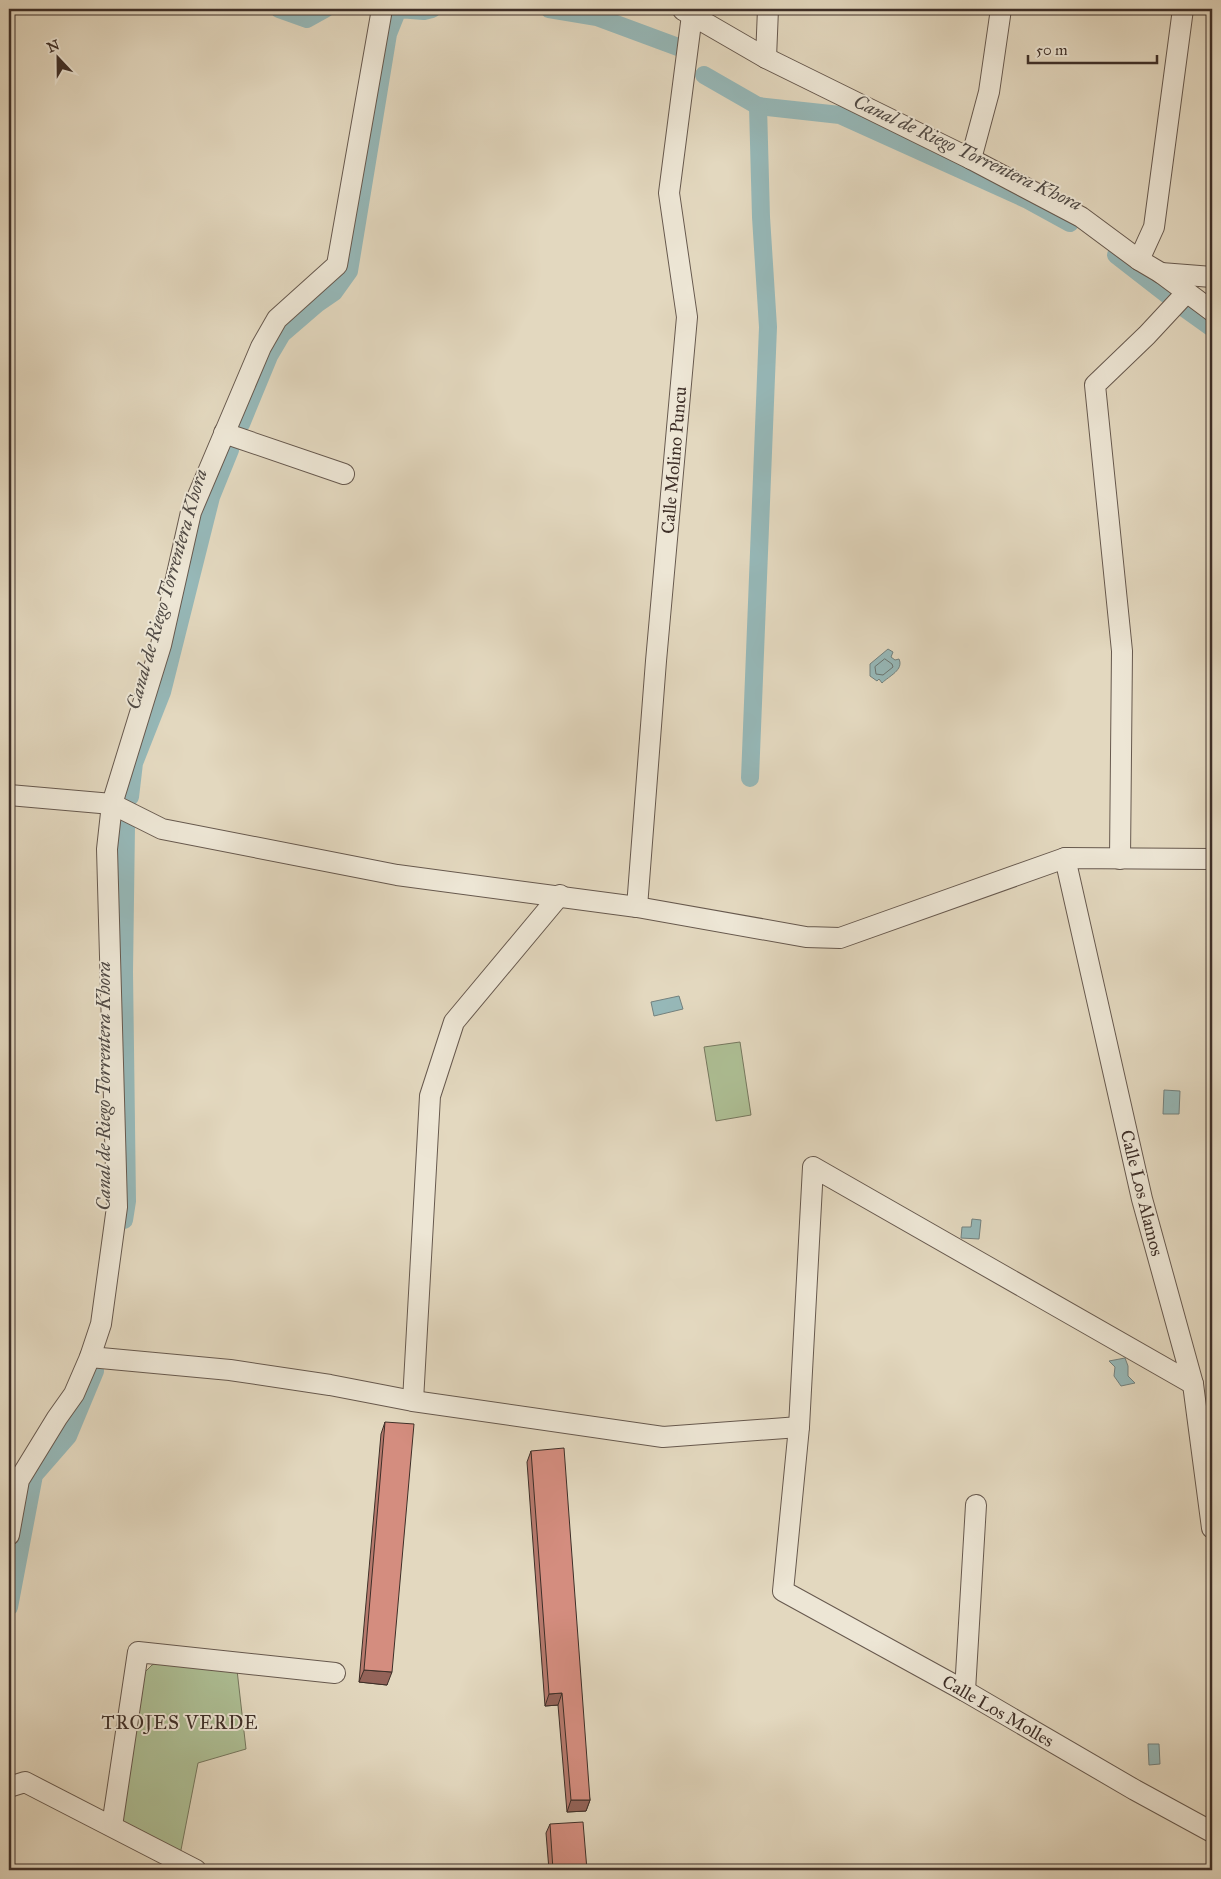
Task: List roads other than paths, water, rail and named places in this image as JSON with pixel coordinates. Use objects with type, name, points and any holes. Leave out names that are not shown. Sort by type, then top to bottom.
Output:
[{"type":"street","points":[[9,1535],[19,1480],[74,1394],[90,1357],[101,1324],[117,1207],[107,849],[112,804],[161,645],[191,512],[261,347],[277,319],[337,265],[382,9]]},
{"type":"street","points":[[766,58],[768,9]]},
{"type":"street","points":[[971,159],[989,92],[1001,9]]},
{"type":"street","points":[[1139,260],[1154,227],[1183,9]]},
{"type":"street","points":[[686,12],[766,58],[971,159],[1081,217],[1212,311]]},
{"type":"street","name":"Calle Molino Puncu","points":[[637,907],[656,661],[687,317],[669,193],[686,12]]},
{"type":"street","points":[[1161,273],[1212,277]]},
{"type":"street","points":[[1120,859],[1122,652],[1095,385],[1147,335],[1187,292]]},
{"type":"street","points":[[224,433],[344,474]]},
{"type":"street","points":[[9,795],[112,804],[162,829],[396,875],[560,895],[806,937],[840,938],[1065,858],[1212,859]]},
{"type":"street","name":"Calle Los Alamos","points":[[1065,858],[1142,1199],[1193,1384],[1212,1528]]},
{"type":"street","points":[[413,1401],[430,1096],[454,1022],[560,895]]},
{"type":"street","points":[[90,1357],[230,1370],[330,1385],[413,1401],[663,1437],[799,1427],[813,1168],[1193,1384]]},
{"type":"street","name":"Calle Los Molles","points":[[799,1427],[783,1591],[965,1691],[1135,1790],[1212,1832]]},
{"type":"street","points":[[965,1691],[976,1505]]},
{"type":"street","points":[[112,1826],[138,1652],[335,1673]]},
{"type":"street","points":[[9,1787],[25,1782],[196,1870]]},
{"type":"water","points":[[888,649],[893,652],[891,657],[895,660],[899,659],[900,663],[898,670],[882,683],[879,679],[877,681],[870,676],[870,664]]},
{"type":"water","points":[[679,996],[683,1009],[654,1016],[651,1002]]},
{"type":"water","points":[[1164,1090],[1180,1091],[1179,1114],[1163,1114]]},
{"type":"water","points":[[972,1219],[981,1220],[979,1239],[961,1238],[962,1227],[971,1227]]},
{"type":"water","points":[[1125,1358],[1128,1366],[1128,1376],[1135,1383],[1121,1386],[1114,1376],[1115,1367],[1109,1361]]},
{"type":"water","points":[[1148,1744],[1159,1744],[1160,1764],[1149,1765]]},
{"type":"waterway","name":"Canal de Riego Torrentera Khora","points":[[279,9],[307,19],[325,9]]},
{"type":"waterway","name":"Canal de Riego Torrentera Khora","points":[[241,424],[269,356],[282,334],[334,292],[349,271],[388,34],[398,9],[424,11],[432,9]]},
{"type":"waterway","name":"Canal de Riego Torrentera Khora","points":[[549,9],[597,17],[678,47]]},
{"type":"waterway","name":"Canal de Riego Torrentera Khora","points":[[704,75],[758,106],[840,115],[1028,200],[1070,223]]},
{"type":"waterway","points":[[750,778],[768,327],[761,217],[758,106]]},
{"type":"waterway","name":"Canal de Riego Torrentera Khora","points":[[1116,255],[1170,297]]},
{"type":"waterway","name":"Canal de Riego Torrentera Khora","points":[[1184,308],[1212,328]]},
{"type":"waterway","name":"Canal de Riego Torrentera Khora","points":[[130,797],[134,763],[162,692],[211,497],[230,450]]},
{"type":"waterway","name":"Canal de Riego Torrentera Khora","points":[[124,1220],[127,1201],[124,972],[126,826]]},
{"type":"waterway","name":"Canal de Riego Torrentera Khora","points":[[9,1607],[34,1475],[68,1436],[95,1371]]},
{"type":"district","name":"TROJES VERDE","points":[[180,1722]]}]
